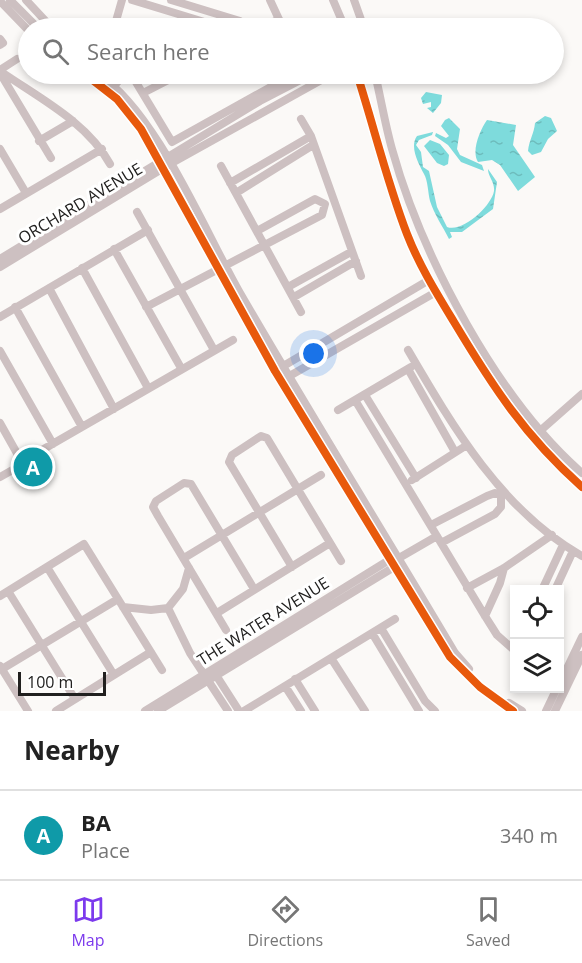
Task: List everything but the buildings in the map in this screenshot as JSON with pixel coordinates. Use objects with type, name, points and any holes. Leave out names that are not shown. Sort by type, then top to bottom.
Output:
[{"type":"street","points":[[10,0],[28,18]]},
{"type":"street","points":[[26,0],[43,18]]},
{"type":"street","points":[[117,18],[122,0]]},
{"type":"street","points":[[132,0],[191,18]]},
{"type":"street","points":[[171,0],[230,18]]},
{"type":"street","points":[[270,0],[279,18]]},
{"type":"street","points":[[333,0],[341,18]]},
{"type":"street","points":[[354,0],[360,18]]},
{"type":"street","points":[[0,2],[18,20]]},
{"type":"street","points":[[0,39],[3,43],[0,45]]},
{"type":"street","points":[[0,71],[17,60]]},
{"type":"street","points":[[0,71],[18,83]]},
{"type":"street","points":[[0,71],[51,158]]},
{"type":"street","points":[[19,84],[73,121],[102,149],[110,164]]},
{"type":"street","points":[[109,84],[148,126],[165,164],[279,369],[455,653],[484,684],[522,711]]},
{"type":"street","points":[[112,89],[116,84]]},
{"type":"street","points":[[137,84],[170,140],[174,142],[276,84]]},
{"type":"street","points":[[143,93],[161,84]]},
{"type":"street","name":"ORCHARD AVENUE","points":[[165,164],[260,101],[293,84]]},
{"type":"street","name":"ORCHARD AVENUE","points":[[0,259],[165,164],[313,84]]},
{"type":"street","points":[[360,84],[394,199],[429,280],[494,386],[523,427],[552,460],[582,487]]},
{"type":"street","points":[[377,84],[392,150],[433,255],[454,300],[500,376],[540,431],[582,473]]},
{"type":"street","points":[[301,118],[311,136],[362,276]]},
{"type":"street","points":[[39,141],[73,121]]},
{"type":"street","points":[[230,183],[311,136]]},
{"type":"street","points":[[236,193],[313,145]]},
{"type":"street","points":[[0,149],[27,193]]},
{"type":"street","points":[[0,209],[102,149]]},
{"type":"street","points":[[221,166],[302,312]]},
{"type":"street","points":[[146,307],[266,247],[322,215],[325,204],[315,199],[257,231]]},
{"type":"street","points":[[137,212],[214,350]]},
{"type":"street","name":"ORCHARD AVENUE","points":[[0,267],[62,225]]},
{"type":"street","points":[[0,316],[148,231]]},
{"type":"street","points":[[114,249],[182,368]]},
{"type":"street","points":[[420,261],[433,255]]},
{"type":"street","points":[[288,287],[353,256]]},
{"type":"street","points":[[294,297],[353,256]]},
{"type":"street","points":[[82,268],[148,388]]},
{"type":"street","points":[[279,369],[429,280]]},
{"type":"street","points":[[49,288],[114,409]]},
{"type":"street","points":[[285,379],[436,292]]},
{"type":"street","points":[[445,306],[454,300]]},
{"type":"street","points":[[15,307],[82,427]]},
{"type":"street","points":[[42,450],[233,340]]},
{"type":"street","points":[[408,350],[467,445],[522,510],[563,545],[582,556]]},
{"type":"street","points":[[0,351],[53,444]]},
{"type":"street","points":[[338,410],[417,364]]},
{"type":"street","points":[[408,369],[455,453]]},
{"type":"street","points":[[540,431],[582,394]]},
{"type":"street","points":[[365,395],[416,478]]},
{"type":"street","points":[[355,400],[467,588],[497,635],[510,646]]},
{"type":"street","points":[[0,423],[32,480]]},
{"type":"street","points":[[292,567],[229,462],[232,455],[261,436],[267,438],[341,561]]},
{"type":"street","points":[[405,485],[467,445]]},
{"type":"street","points":[[0,477],[23,464]]},
{"type":"street","points":[[184,558],[300,490],[321,475]]},
{"type":"street","points":[[226,630],[153,507],[156,501],[184,483],[191,484],[254,589]]},
{"type":"street","name":"THE WATER AVENUE","points":[[158,711],[211,675],[396,560],[495,514],[501,507],[501,495],[495,493],[487,496],[431,525]]},
{"type":"street","points":[[467,588],[504,568],[552,535]]},
{"type":"street","points":[[217,614],[330,543]]},
{"type":"street","points":[[75,699],[42,645],[4,594],[84,544],[162,670]]},
{"type":"street","points":[[544,585],[563,545]]},
{"type":"street","points":[[557,585],[573,551]]},
{"type":"street","points":[[396,560],[450,657],[480,687],[513,711]]},
{"type":"street","points":[[47,567],[114,675]]},
{"type":"street","points":[[28,711],[1,668],[81,622],[120,603],[151,610],[168,608],[183,589],[189,568]]},
{"type":"street","points":[[485,616],[500,583],[504,568]]},
{"type":"street","points":[[168,608],[190,653],[242,711],[395,619]]},
{"type":"street","points":[[381,628],[425,700],[435,711]]},
{"type":"street","points":[[372,633],[419,711]]},
{"type":"street","points":[[564,675],[582,637]]},
{"type":"street","points":[[56,711],[151,652]]},
{"type":"street","points":[[555,711],[582,656]]},
{"type":"street","points":[[332,657],[365,711]]},
{"type":"street","points":[[211,675],[228,711]]},
{"type":"street","name":"THE WATER AVENUE","points":[[145,711],[211,675]]},
{"type":"street","points":[[295,679],[315,711]]},
{"type":"street","points":[[285,686],[301,711]]},
{"type":"street","points":[[546,711],[555,693]]},
{"type":"water","points":[[426,92],[442,95],[441,103],[433,113],[427,108],[431,107],[431,102],[423,104],[421,98]]},
{"type":"water","points":[[545,116],[551,118],[557,131],[548,139],[541,152],[532,155],[528,151],[535,123]]},
{"type":"water","points":[[449,118],[460,129],[457,149],[460,155],[482,165],[484,171],[461,162],[448,145],[435,136],[436,133],[446,138],[449,136],[441,126]]},
{"type":"water","points":[[487,120],[516,125],[513,145],[535,177],[518,191],[500,165],[492,160],[478,162],[476,147]]},
{"type":"water","points":[[433,132],[432,135],[419,140],[416,145],[421,152],[423,167],[429,171],[437,207],[447,227],[454,228],[468,222],[488,203],[494,188],[488,169],[497,182],[493,209],[462,232],[450,232],[452,237],[449,239],[432,206],[426,180],[414,150],[417,136]]},
{"type":"water","points":[[430,140],[440,144],[449,155],[448,164],[444,166],[437,163],[424,146]]},
{"type":"cycle path","points":[[98,84],[117,99],[141,129],[275,371],[450,657],[480,687],[513,711]]},
{"type":"cycle path","points":[[360,84],[400,214],[412,246],[429,279],[482,368],[511,410],[543,449],[582,487]]},
{"type":"place","name":"BA","points":[[33,467]]}]
